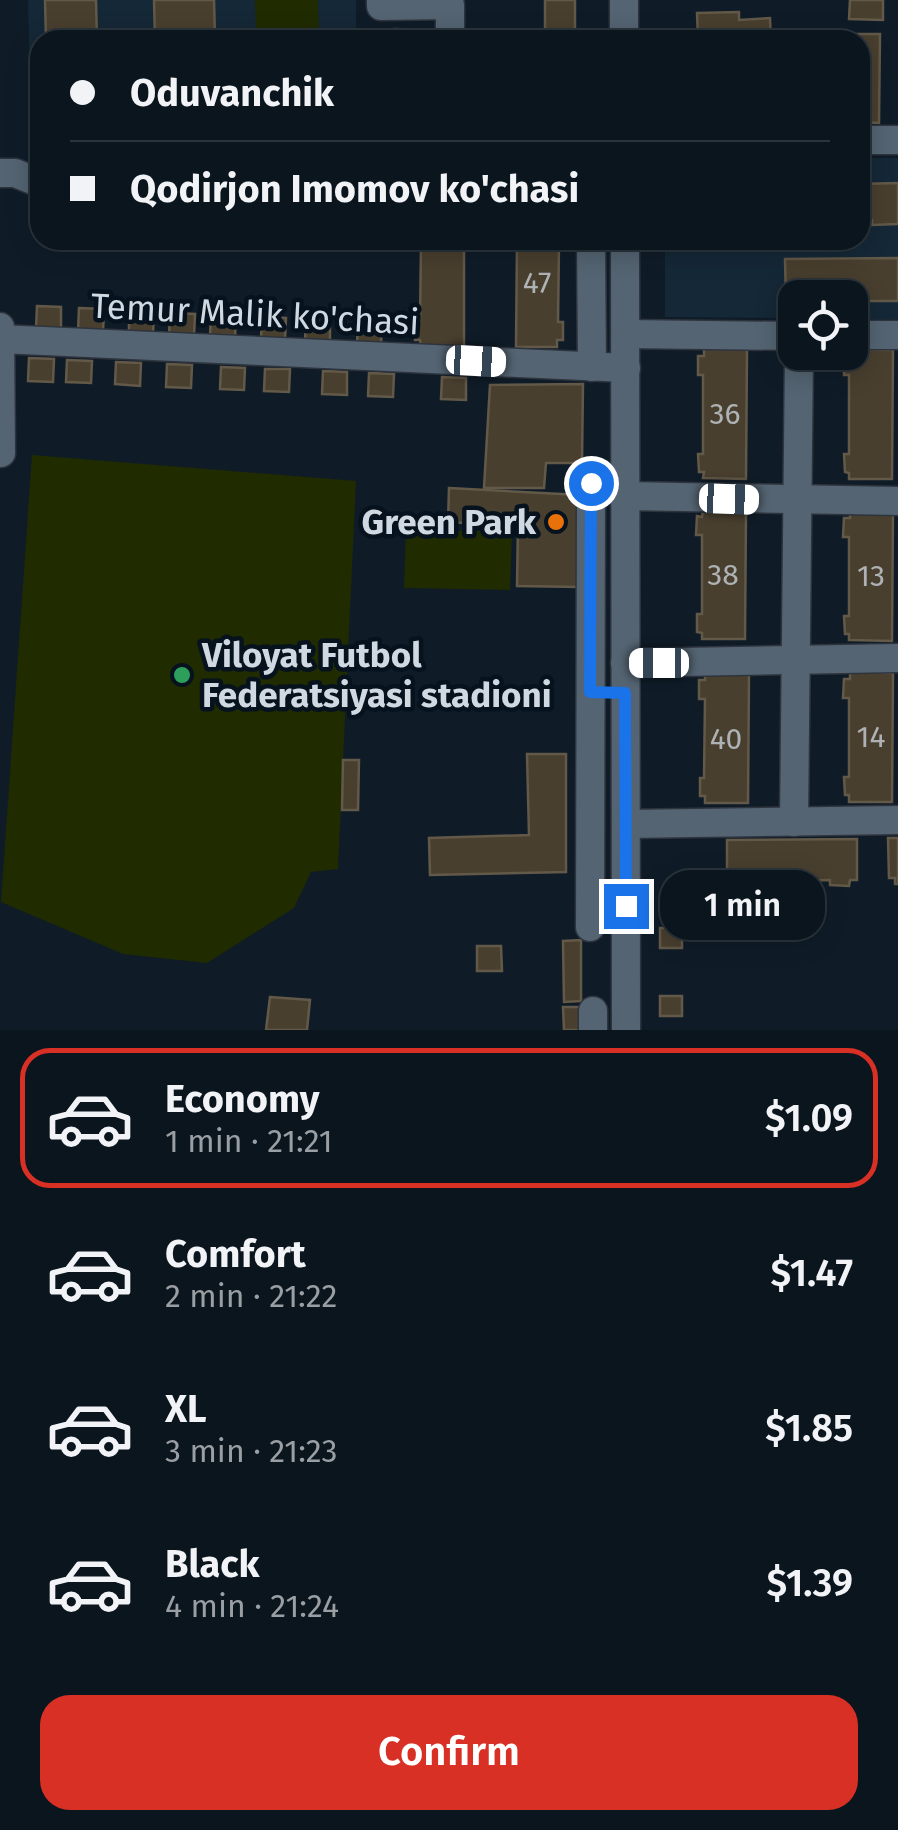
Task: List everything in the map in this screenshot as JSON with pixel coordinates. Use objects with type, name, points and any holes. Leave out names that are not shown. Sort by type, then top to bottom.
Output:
[{"type":"street","points":[[381,0],[381,6],[450,5],[450,30]]},
{"type":"street","points":[[624,0],[624,30]]},
{"type":"street","points":[[870,140],[898,140]]},
{"type":"street","points":[[0,173],[30,179]]},
{"type":"street","points":[[592,250],[592,366]]},
{"type":"street","points":[[626,250],[626,1030]]},
{"type":"street","points":[[0,328],[1,453]]},
{"type":"street","points":[[626,334],[778,336]]},
{"type":"street","points":[[868,335],[898,334]]},
{"type":"street","name":"Temur Malik ko'chasi","points":[[0,340],[626,368]]},
{"type":"street","points":[[794,822],[799,370]]},
{"type":"street","points":[[590,927],[591,483],[626,490],[798,501],[898,501]]},
{"type":"street","points":[[625,663],[898,658]]},
{"type":"street","points":[[590,692],[625,693]]},
{"type":"street","points":[[626,824],[898,820]]},
{"type":"shaded area","points":[[28,0],[356,0],[356,30],[30,30],[30,92]]},
{"type":"shaded area","points":[[870,158],[898,158],[898,319],[868,319],[868,280],[778,280],[778,318],[665,317],[665,250],[870,250]]},
{"type":"green space","points":[[255,0],[318,0],[319,30],[256,30]]},
{"type":"green space","name":"Viloyat Futbol Federatsiyasi stadioni","points":[[32,455],[356,481],[338,869],[311,872],[294,908],[207,963],[123,954],[1,902]]},
{"type":"green space","points":[[406,529],[512,532],[510,590],[404,588]]},
{"type":"building","points":[[45,0],[96,0],[97,30],[46,30]]},
{"type":"building","points":[[154,0],[214,0],[215,30],[155,30]]},
{"type":"building","points":[[545,0],[575,0],[575,30],[545,30]]},
{"type":"building","points":[[850,0],[883,0],[883,20],[849,19]]},
{"type":"building","points":[[739,12],[739,20],[770,18],[771,30],[698,30],[697,13]]},
{"type":"building","points":[[870,34],[880,34],[879,123],[870,123]]},
{"type":"building","points":[[898,183],[898,224],[872,225],[870,184]]},
{"type":"building","points":[[421,250],[464,250],[464,347],[421,346],[420,340],[415,340],[415,320],[420,321]]},
{"type":"building","points":[[517,250],[559,250],[558,322],[563,322],[563,340],[557,340],[557,347],[516,347]]},
{"type":"building","points":[[898,258],[898,301],[868,301],[868,280],[785,280],[785,259]]},
{"type":"building","points":[[37,306],[61,307],[61,330],[36,329]]},
{"type":"building","points":[[79,308],[104,309],[103,332],[78,331]]},
{"type":"building","points":[[129,311],[154,312],[153,334],[129,333]]},
{"type":"building","points":[[170,313],[195,314],[194,336],[169,335]]},
{"type":"building","points":[[211,314],[236,315],[235,338],[210,337]]},
{"type":"building","points":[[262,317],[286,318],[285,340],[261,339]]},
{"type":"building","points":[[306,319],[330,320],[330,342],[305,341]]},
{"type":"building","points":[[358,322],[382,323],[381,345],[357,344]]},
{"type":"building","points":[[704,348],[747,349],[746,479],[703,478],[704,472],[699,472],[698,454],[703,454],[703,375],[698,375],[698,356],[704,356]]},
{"type":"building","points":[[868,349],[893,350],[892,479],[849,479],[845,472],[844,454],[849,454],[849,375],[844,375],[844,370],[868,370]]},
{"type":"building","points":[[29,358],[54,359],[53,382],[28,381]]},
{"type":"building","points":[[67,360],[92,361],[91,383],[66,382]]},
{"type":"building","points":[[116,362],[141,363],[140,386],[115,384]]},
{"type":"building","points":[[167,364],[192,365],[191,388],[166,387]]},
{"type":"building","points":[[221,367],[245,368],[244,390],[220,389]]},
{"type":"building","points":[[265,369],[290,369],[289,392],[264,391]]},
{"type":"building","points":[[323,371],[347,372],[347,395],[322,394]]},
{"type":"building","points":[[369,373],[394,374],[393,397],[368,396]]},
{"type":"building","points":[[442,377],[466,378],[466,400],[441,399]]},
{"type":"building","points":[[583,384],[582,463],[546,463],[544,488],[484,488],[490,385]]},
{"type":"building","points":[[449,488],[580,495],[579,587],[517,586],[518,526],[448,522]]},
{"type":"building","points":[[703,509],[746,510],[745,639],[702,639],[702,633],[697,632],[697,614],[702,614],[702,535],[696,535],[697,516],[702,517]]},
{"type":"building","points":[[850,510],[893,511],[892,641],[849,640],[849,634],[845,634],[844,616],[849,616],[849,537],[843,537],[844,518],[850,518]]},
{"type":"building","points":[[850,672],[893,673],[892,802],[849,802],[849,795],[845,795],[844,777],[849,777],[849,698],[843,698],[844,679],[850,679]]},
{"type":"building","points":[[705,673],[749,674],[748,803],[705,803],[705,796],[700,796],[700,778],[704,778],[705,699],[699,699],[699,680],[705,680]]},
{"type":"building","points":[[527,754],[566,754],[566,872],[430,875],[429,838],[529,835]]},
{"type":"building","points":[[343,760],[359,760],[358,810],[342,810]]},
{"type":"building","points":[[888,838],[898,838],[898,884],[895,878],[889,878]]},
{"type":"building","points":[[857,839],[857,880],[850,880],[849,886],[830,885],[830,880],[753,881],[753,887],[734,886],[734,881],[727,881],[727,840]]},
{"type":"building","points":[[774,920],[796,920],[796,940],[775,940]]},
{"type":"building","points":[[660,928],[682,928],[682,948],[660,948]]},
{"type":"building","points":[[581,940],[581,1001],[564,1002],[563,941]]},
{"type":"building","points":[[477,946],[501,946],[502,971],[477,971]]},
{"type":"building","points":[[660,996],[682,996],[682,1016],[660,1016]]},
{"type":"building","points":[[270,997],[310,1000],[307,1030],[266,1030]]},
{"type":"building","points":[[563,1007],[581,1007],[582,1030],[564,1030]]},
{"type":"place","name":"Green Park","points":[[556,522]]},
{"type":"place","name":"Viloyat Futbol Federatsiyasi stadioni","points":[[182,675]]},
{"type":"route","points":[[591,483],[590,692],[625,693],[626,906]]}]
